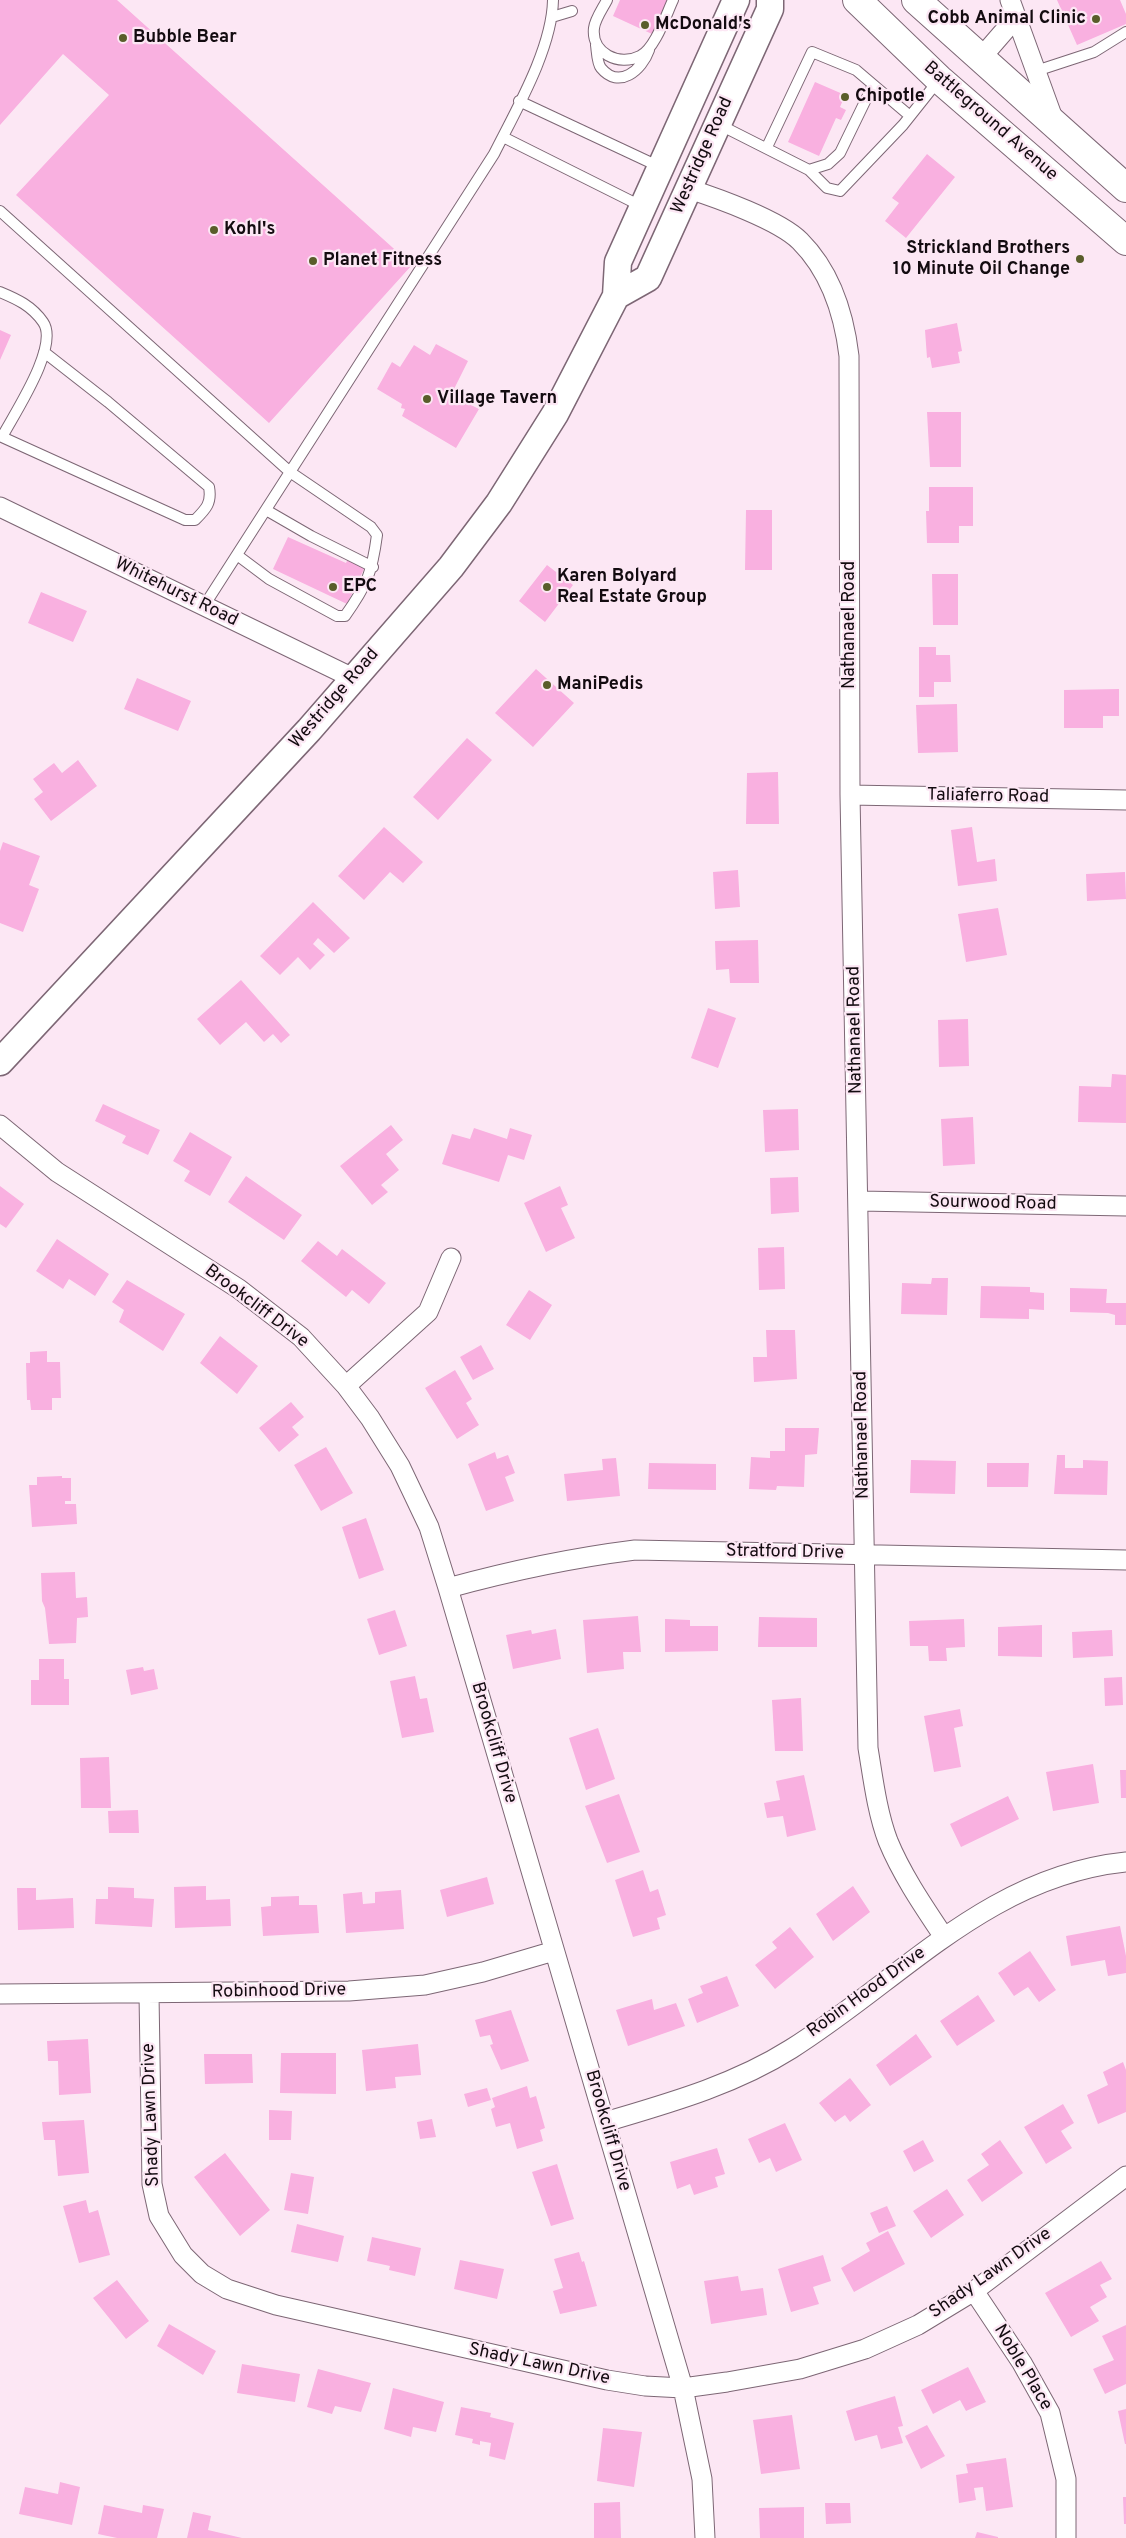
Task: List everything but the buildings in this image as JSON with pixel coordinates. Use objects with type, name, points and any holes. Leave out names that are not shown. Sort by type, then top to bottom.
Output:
[{"type":"main road","name":"Westridge Road","points":[[0,1062],[309,730],[451,567],[499,503],[555,414],[616,296],[618,262],[736,0]]},
{"type":"main road","name":"Westridge Road","points":[[616,296],[648,278],[770,9],[770,0]]},
{"type":"main road","name":"Battleground Avenue","points":[[857,0],[939,79],[1126,241]]},
{"type":"main road","points":[[916,0],[1126,188]]},
{"type":"street","points":[[980,59],[1006,29],[1011,5]]},
{"type":"street","points":[[1011,5],[1055,123]]},
{"type":"street","name":"Nathanael Road","points":[[689,189],[725,201],[800,240],[830,284],[845,329],[848,356],[850,795],[860,1201],[868,1748],[876,1793],[888,1841],[921,1902],[944,1937]]},
{"type":"street","name":"Whitehurst Road","points":[[0,507],[353,678]]},
{"type":"street","name":"Taliaferro Road","points":[[850,795],[1126,800]]},
{"type":"street","name":"Brookcliff Drive","points":[[0,1124],[57,1172],[238,1289],[301,1337],[346,1386],[370,1418],[400,1466],[429,1527],[448,1588],[682,2388],[702,2479],[705,2538]]},
{"type":"street","name":"Sourwood Road","points":[[860,1201],[1126,1206]]},
{"type":"street","points":[[346,1386],[428,1312],[451,1258]]},
{"type":"street","name":"Stratford Drive","points":[[448,1588],[519,1568],[588,1555],[635,1550],[1126,1560]]},
{"type":"street","name":"Robin Hood Drive","points":[[605,2122],[695,2095],[745,2073],[791,2049],[944,1937],[1005,1900],[1068,1873],[1126,1862]]},
{"type":"street","name":"Robinhood Drive","points":[[0,1994],[349,1991],[425,1985],[484,1972],[554,1951]]},
{"type":"street","name":"Shady Lawn Drive","points":[[149,1994],[152,2184],[159,2216],[183,2255],[202,2274],[227,2290],[276,2305],[580,2375],[645,2386],[682,2388],[800,2369],[865,2349],[918,2325],[974,2291],[1126,2176]]},
{"type":"street","name":"Noble Place","points":[[974,2291],[1022,2363],[1050,2413],[1066,2480],[1066,2538]]},
{"type":"lane","points":[[204,606],[503,137],[549,33],[553,0]]},
{"type":"lane","points":[[607,0],[594,27],[600,67],[608,75],[626,77],[638,70],[673,0]]},
{"type":"lane","points":[[552,18],[572,11]]},
{"type":"lane","points":[[1036,71],[1094,52],[1126,32]]},
{"type":"lane","points":[[595,42],[603,53],[612,59],[626,60],[641,56],[651,44]]},
{"type":"lane","points":[[767,147],[812,52],[856,70],[910,116]]},
{"type":"lane","points":[[717,124],[767,147],[809,170],[827,188],[840,190],[910,116],[939,79]]},
{"type":"lane","points":[[809,170],[828,164],[840,154],[873,84]]},
{"type":"lane","points":[[519,101],[661,168]]},
{"type":"lane","points":[[503,137],[643,207]]},
{"type":"lane","points":[[0,210],[290,472],[371,527],[377,535],[373,567],[362,592],[345,616],[337,616],[269,579],[237,555]]},
{"type":"lane","points":[[0,292],[27,304],[44,323],[46,342],[39,369],[1,439],[185,520],[196,520],[207,508],[211,498],[209,487],[108,402],[44,352]]},
{"type":"lane","points":[[266,510],[311,536],[373,567]]},
{"type":"place","name":"Cobb Animal Clinic","points":[[1096,19]]},
{"type":"place","name":"McDonald's","points":[[645,25]]},
{"type":"place","name":"Bubble Bear","points":[[123,38]]},
{"type":"place","name":"Chipotle","points":[[845,97]]},
{"type":"place","name":"Kohl's","points":[[214,230]]},
{"type":"place","name":"Strickland Brothers 10 Minute Oil Change","points":[[1080,259]]},
{"type":"place","name":"Planet Fitness","points":[[313,261]]},
{"type":"place","name":"Village Tavern","points":[[427,399]]},
{"type":"place","name":"EPC","points":[[333,587]]},
{"type":"place","name":"Karen Bolyard Real Estate Group","points":[[547,587]]},
{"type":"place","name":"ManiPedis","points":[[547,685]]}]
